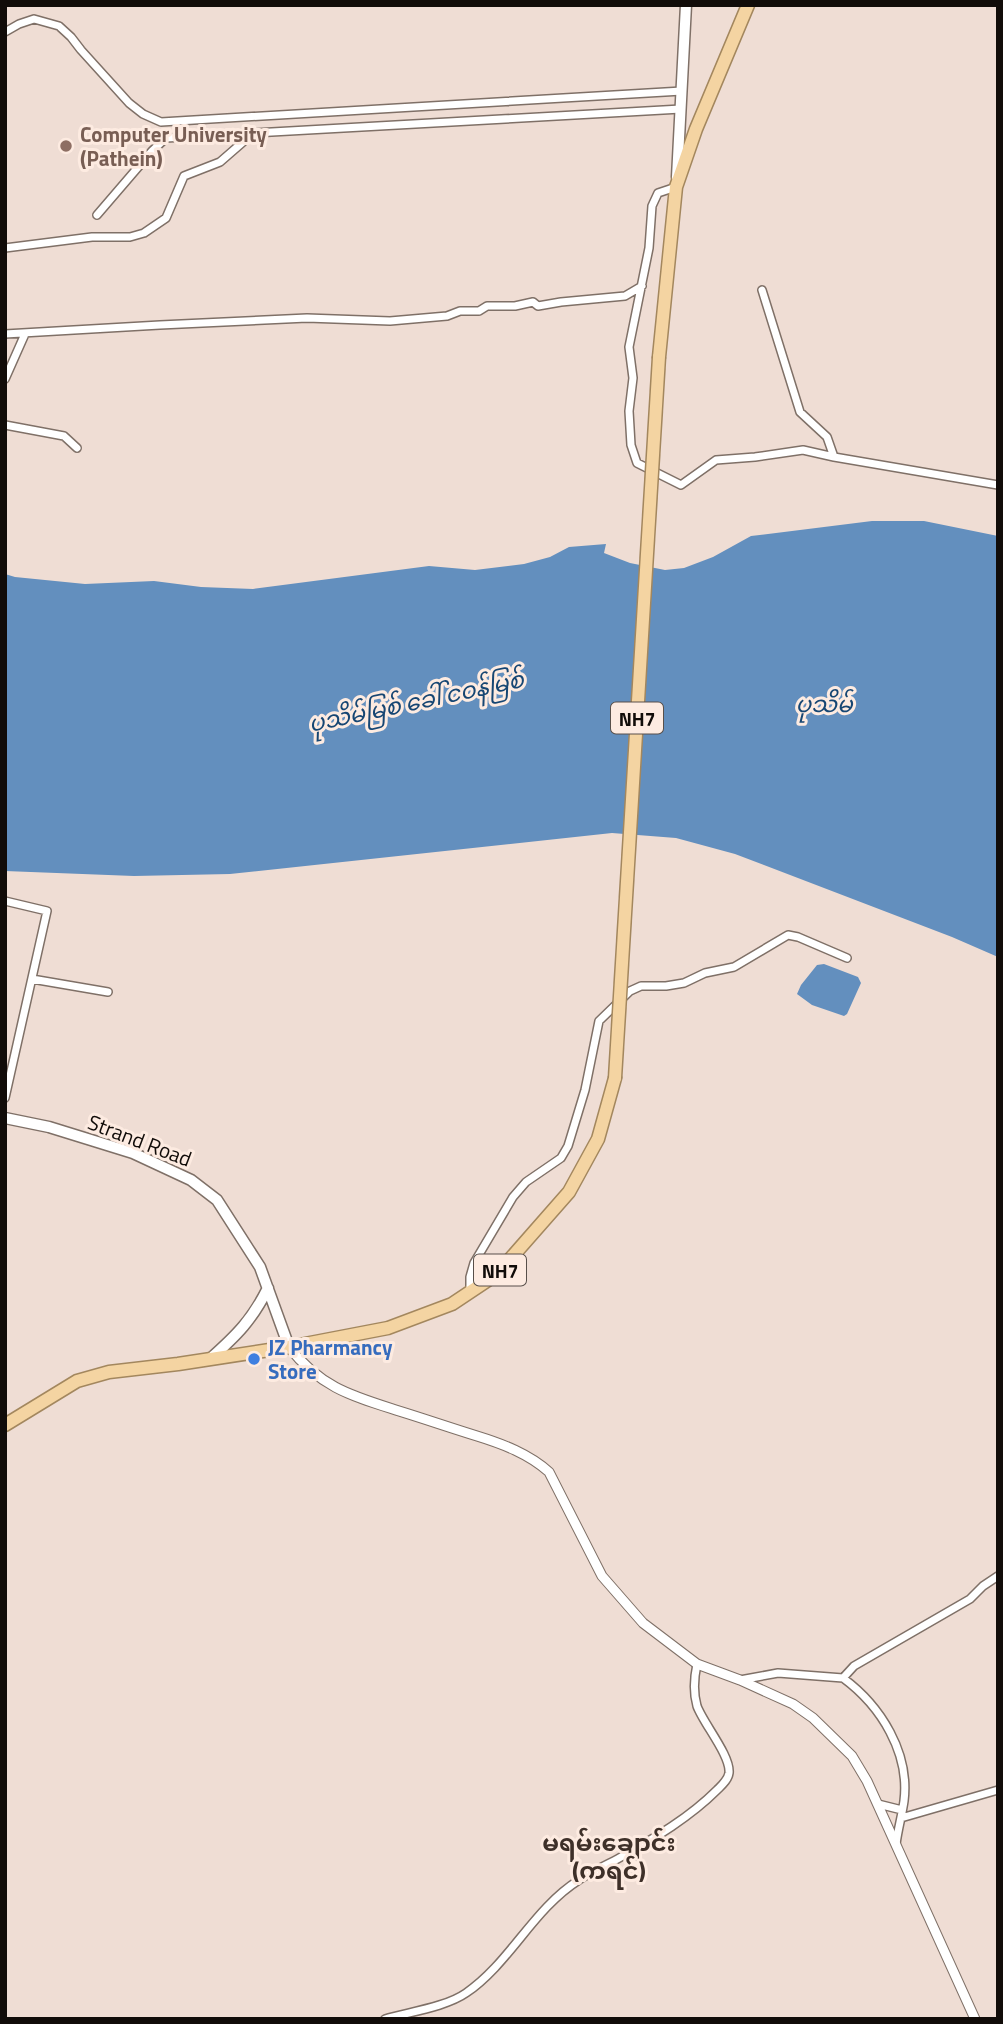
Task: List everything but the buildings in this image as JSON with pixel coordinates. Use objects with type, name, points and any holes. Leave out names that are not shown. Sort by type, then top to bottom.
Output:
[{"type":"highway","name":"NH7","points":[[5,1425],[77,1381],[109,1372],[210,1359],[388,1328],[452,1304],[497,1274],[569,1192],[598,1139],[615,1078],[659,357],[676,187],[696,129],[748,5]]},
{"type":"main road","points":[[676,187],[686,5]]},
{"type":"main road","name":"Strand Road","points":[[5,1118],[49,1127],[121,1149],[191,1180],[217,1200],[260,1267],[289,1346]]},
{"type":"main road","points":[[210,1359],[243,1329],[268,1288]]},
{"type":"street","points":[[5,32],[34,19],[59,26],[129,103],[143,114],[161,122],[682,91]]},
{"type":"street","points":[[97,215],[140,163],[166,138],[681,109]]},
{"type":"street","points":[[5,248],[92,237],[130,237],[150,230],[166,218],[184,176],[220,162],[250,134]]},
{"type":"street","points":[[676,187],[658,193],[652,206],[649,248],[629,346],[633,378],[629,411],[631,445],[637,463],[681,485],[716,460],[803,450],[998,485]]},
{"type":"street","points":[[5,334],[307,318],[390,321],[447,316],[460,311],[479,311],[487,306],[514,306],[533,302],[538,306],[625,296],[642,286]]},
{"type":"street","points":[[762,290],[800,412],[827,437],[834,457]]},
{"type":"street","points":[[5,379],[25,334]]},
{"type":"street","points":[[5,425],[64,436],[77,448]]},
{"type":"street","points":[[5,901],[47,911],[5,1098]]},
{"type":"street","points":[[470,1292],[470,1277],[474,1264],[513,1197],[526,1182],[561,1158],[568,1146],[585,1090],[599,1021],[630,991],[641,986],[684,983],[705,973],[734,967],[788,935],[847,958]]},
{"type":"street","points":[[32,979],[108,992]]},
{"type":"street","points":[[289,1346],[302,1363],[345,1394],[493,1441],[535,1459],[549,1472],[603,1576],[643,1623],[696,1664],[793,1704],[814,1718],[852,1756],[878,1804],[975,2019]]},
{"type":"street","points":[[844,1678],[854,1666],[970,1599],[998,1576]]},
{"type":"street","points":[[385,2019],[455,2000],[465,1994],[485,1978],[568,1888],[656,1838],[703,1803],[726,1781],[730,1770],[727,1760],[697,1706],[694,1683],[696,1664]]},
{"type":"street","points":[[740,1680],[778,1673],[844,1678],[858,1689],[882,1718],[899,1750],[905,1784],[896,1844]]},
{"type":"street","points":[[878,1804],[902,1814],[998,1790]]},
{"type":"water","name":"ပုသိမ်","points":[[872,521],[924,521],[998,536],[998,957],[735,854],[676,838],[612,833],[230,874],[134,876],[5,871],[5,574],[85,584],[154,581],[201,587],[253,589],[429,566],[475,570],[524,564],[550,557],[569,547],[606,544],[604,553],[630,563],[665,570],[684,568],[713,557],[751,536]]},
{"type":"water","points":[[824,964],[858,977],[861,983],[844,1016],[812,1005],[797,994],[817,965]]},
{"type":"place","name":"Computer University (Pathein)","points":[[66,146]]},
{"type":"place","name":"JZ Pharmancy Store","points":[[254,1359]]},
{"type":"district","name":"မရမ်းချောင်း (ကရင်)","points":[[609,1856]]},
{"type":"water label","name":"ပုသိမ်မြစ် ခေါ် ငဝန်မြစ်","points":[[416,701]]}]
